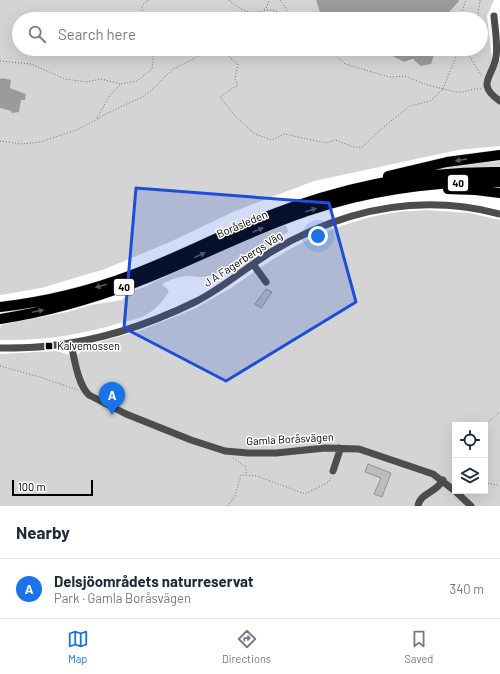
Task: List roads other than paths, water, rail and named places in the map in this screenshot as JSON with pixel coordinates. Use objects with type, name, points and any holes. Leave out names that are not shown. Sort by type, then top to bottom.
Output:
[{"type":"highway","points":[[326,196],[364,182],[416,169],[447,162],[500,155]]},
{"type":"highway","name":"Boråsleden","points":[[0,307],[55,298],[107,284],[154,267],[263,218],[326,196],[362,187],[413,178],[450,174],[500,172]]},
{"type":"highway","name":"Boråsleden","points":[[0,319],[80,302],[108,293],[135,283],[241,237],[306,212],[356,197],[400,188],[452,183],[500,182]]},
{"type":"highway","points":[[400,188],[470,190],[500,193]]},
{"type":"street","points":[[494,16],[496,60],[489,74],[487,87],[490,93],[500,101]]},
{"type":"street","name":"J A Fagerbergs Väg","points":[[0,348],[36,347],[71,343],[121,330],[170,314],[223,286],[276,249],[325,226],[361,214],[388,208],[434,204],[463,206],[500,214]]},
{"type":"street","points":[[253,264],[266,282]]},
{"type":"street","name":"Gamla Boråsvägen","points":[[71,343],[84,391],[88,395],[126,414],[191,440],[231,451],[248,453],[276,453],[325,448],[359,449],[433,474],[452,488]]},
{"type":"street","points":[[333,471],[339,453],[339,448]]},
{"type":"street","points":[[418,506],[421,498],[438,488],[443,480]]},
{"type":"street","name":"Gamla Boråsvägen","points":[[458,494],[471,506]]},
{"type":"place","name":"Kalvemossen","points":[[49,346]]},
{"type":"place","name":"Delsjöområdets naturreservat","points":[[112,415]]}]
